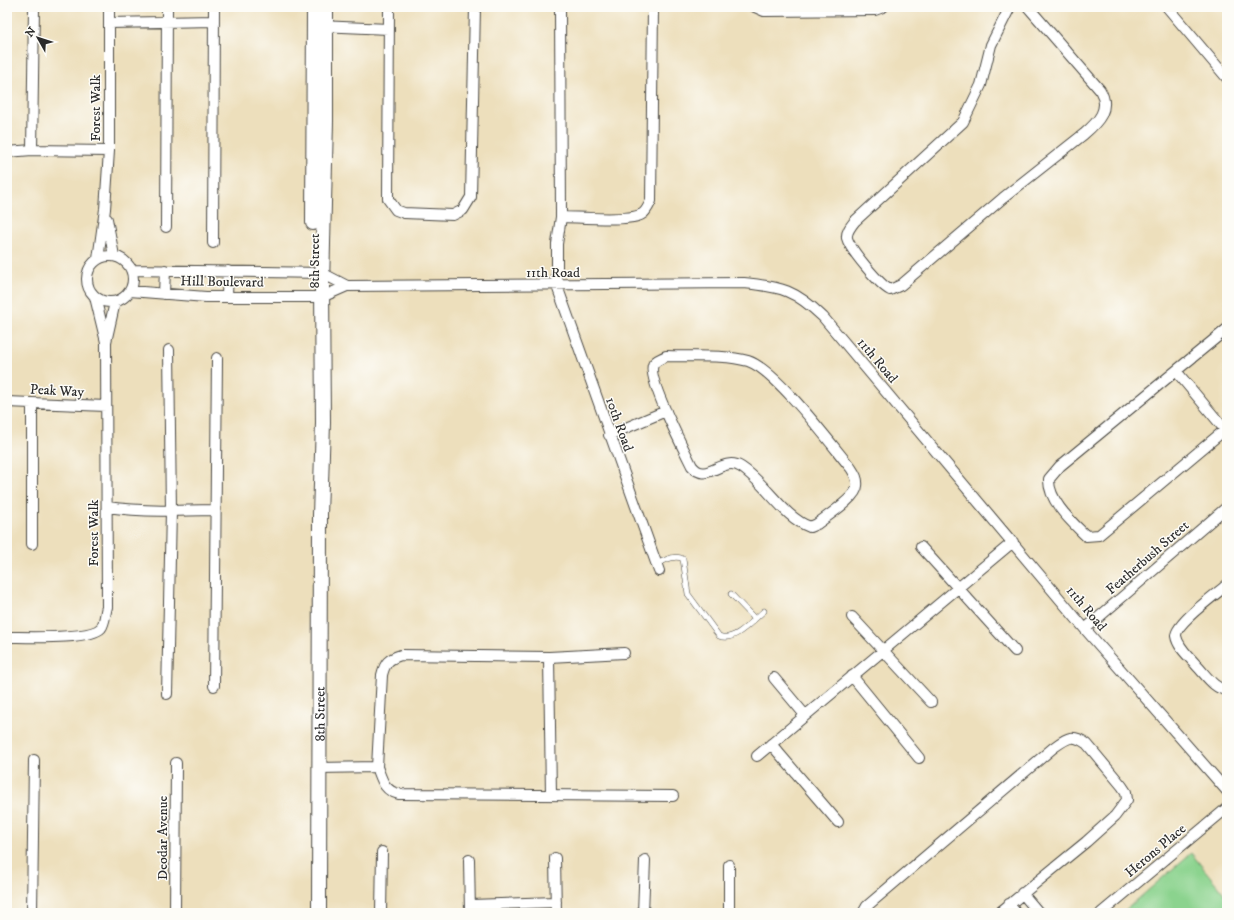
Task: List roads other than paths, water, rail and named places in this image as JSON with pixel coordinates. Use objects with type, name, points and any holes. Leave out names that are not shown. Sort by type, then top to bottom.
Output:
[{"type":"street","points":[[32,150],[34,7]]},
{"type":"street","name":"Forest Walk","points":[[98,259],[105,209],[109,151],[109,7]]},
{"type":"street","points":[[166,7],[166,226]]},
{"type":"street","points":[[213,243],[214,7]]},
{"type":"street","name":"8th Street","points":[[314,7],[320,26]]},
{"type":"street","name":"8th Street","points":[[319,913],[318,768],[320,515],[323,423],[318,272],[320,26],[326,7]]},
{"type":"street","points":[[389,7],[388,200],[396,210],[404,213],[453,215],[463,210],[471,197],[475,7]]},
{"type":"street","name":"10th Road","points":[[560,7],[561,217],[556,244],[557,286],[657,567]]},
{"type":"street","points":[[561,217],[618,218],[636,216],[644,212],[651,201],[653,7]]},
{"type":"street","points":[[755,7],[764,11],[875,10],[883,7]]},
{"type":"street","points":[[1010,7],[991,45],[981,85],[963,122],[855,221],[848,232],[848,239],[863,262],[881,284],[890,290],[901,286],[1003,198],[1084,134],[1092,127],[1102,114],[1105,98],[1100,90],[1028,7]]},
{"type":"street","points":[[1167,7],[1227,78]]},
{"type":"street","points":[[109,23],[214,21]]},
{"type":"street","points":[[320,26],[389,29]]},
{"type":"street","points":[[7,152],[32,150],[109,151]]},
{"type":"street","name":"Forest Walk","points":[[105,209],[114,256]]},
{"type":"street","points":[[106,256],[114,256],[127,263],[131,270],[132,284],[130,291],[120,300],[115,302],[101,301],[95,297],[87,285],[87,277],[92,264],[98,259],[106,256]]},
{"type":"street","name":"Hill Boulevard","points":[[131,270],[318,272]]},
{"type":"street","points":[[164,294],[165,270]]},
{"type":"street","points":[[227,296],[228,271]]},
{"type":"street","name":"11th Road","points":[[318,272],[347,286]]},
{"type":"street","name":"11th Road","points":[[318,297],[347,286],[557,286],[744,283],[770,286],[787,290],[799,296],[823,317],[1085,629],[1227,791]]},
{"type":"street","name":"Hill Boulevard","points":[[130,291],[164,294],[318,297]]},
{"type":"street","name":"Forest Walk","points":[[95,297],[106,342]]},
{"type":"street","name":"Forest Walk","points":[[7,637],[92,634],[101,627],[107,607],[106,342],[115,302]]},
{"type":"street","points":[[1176,371],[1226,430],[1099,535],[1086,536],[1054,498],[1048,488],[1048,479],[1054,472],[1176,371],[1227,330]]},
{"type":"street","points":[[167,694],[171,511],[168,350]]},
{"type":"street","points":[[666,356],[738,359],[750,362],[766,372],[793,399],[851,468],[856,477],[858,486],[855,494],[817,524],[810,527],[803,524],[793,517],[757,478],[736,464],[723,465],[704,473],[694,469],[666,410],[654,383],[652,366],[666,356]]},
{"type":"street","points":[[214,686],[217,358]]},
{"type":"street","name":"Peak Way","points":[[7,402],[106,406]]},
{"type":"street","points":[[32,404],[32,544]]},
{"type":"street","points":[[609,435],[666,410]]},
{"type":"street","points":[[107,507],[129,510],[215,510]]},
{"type":"street","name":"Featherbush Street","points":[[1085,629],[1227,507]]},
{"type":"street","points":[[757,756],[957,587],[1013,542]]},
{"type":"street","points":[[921,547],[1015,652]]},
{"type":"street","points":[[1227,585],[1187,619],[1177,629],[1176,636],[1180,646],[1214,685],[1221,690],[1227,690]]},
{"type":"street","points":[[852,617],[931,702]]},
{"type":"street","points":[[624,653],[549,657],[401,655],[390,658],[385,665],[382,675],[377,767],[386,788],[392,793],[399,794],[673,796]]},
{"type":"street","points":[[549,657],[551,794]]},
{"type":"street","points":[[852,676],[919,758]]},
{"type":"street","points":[[774,678],[805,715]]},
{"type":"street","points":[[863,913],[867,906],[1053,748],[1068,738],[1074,737],[1087,744],[1126,792],[1127,800],[1115,816],[1086,842],[999,913]]},
{"type":"street","points":[[771,744],[838,822]]},
{"type":"street","points":[[32,913],[34,760]]},
{"type":"street","name":"Deodar Avenue","points":[[175,913],[176,763]]},
{"type":"street","points":[[318,768],[377,767]]},
{"type":"street","name":"Herons Place","points":[[1102,913],[1227,808]]},
{"type":"street","points":[[381,913],[382,852]]},
{"type":"street","points":[[555,858],[556,913]]},
{"type":"street","points":[[469,860],[471,909],[556,902]]},
{"type":"street","points":[[643,913],[645,860]]},
{"type":"street","points":[[729,865],[729,913]]},
{"type":"street","points":[[1022,893],[1039,913]]},
{"type":"street","points":[[1009,904],[1016,913]]},
{"type":"lane","points":[[657,567],[672,557],[680,557],[683,559],[688,594],[719,636],[728,638],[734,636],[764,611]]},
{"type":"lane","points":[[731,594],[755,618]]}]
